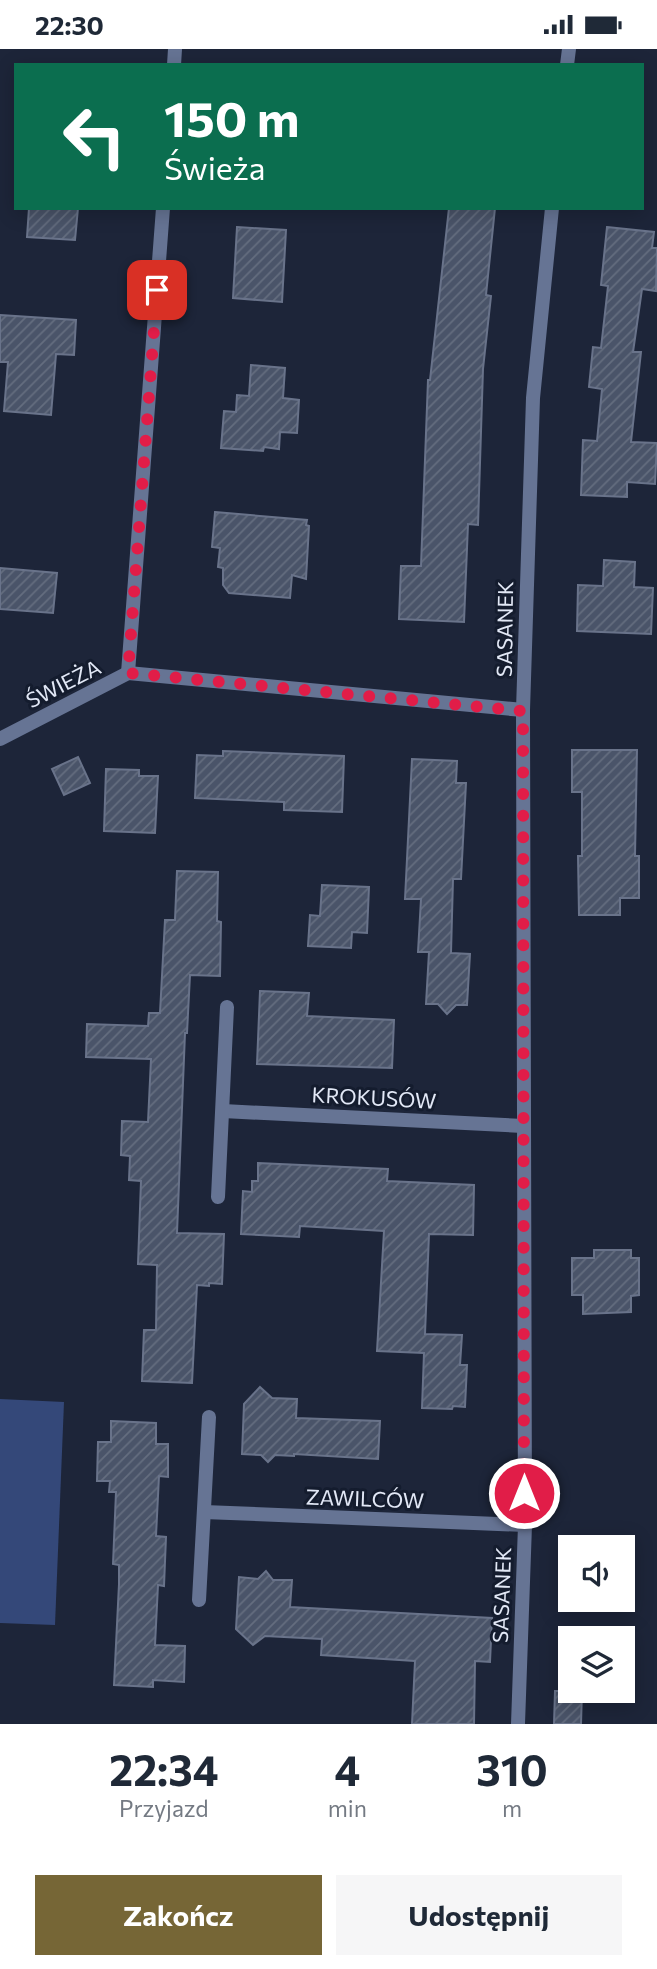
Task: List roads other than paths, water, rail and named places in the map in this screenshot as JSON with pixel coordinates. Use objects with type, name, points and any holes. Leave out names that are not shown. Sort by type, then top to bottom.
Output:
[{"type":"street","points":[[128,673],[163,210]]},
{"type":"street","name":"SASANEK","points":[[518,1724],[525,1525],[523,711],[533,398],[552,210]]},
{"type":"street","name":"ŚWIEŻA","points":[[0,739],[128,673],[523,711]]},
{"type":"street","points":[[218,1197],[227,1007]]},
{"type":"street","name":"KROKUSÓW","points":[[223,1111],[523,1126]]},
{"type":"street","points":[[199,1600],[209,1417]]},
{"type":"street","name":"ZAWILCÓW","points":[[204,1512],[525,1525]]}]
